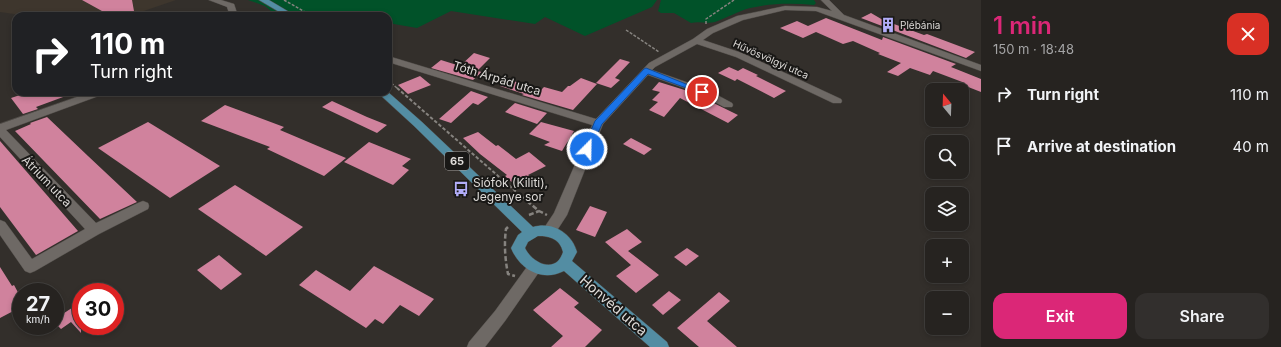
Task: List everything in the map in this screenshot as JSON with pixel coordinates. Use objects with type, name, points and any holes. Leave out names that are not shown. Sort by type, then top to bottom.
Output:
[{"type":"main road","points":[[263,0],[285,12]]},
{"type":"main road","name":"65","points":[[386,96],[418,124],[531,233]]},
{"type":"main road","points":[[536,231],[549,231],[562,237],[569,247],[570,252],[565,263],[559,267],[551,270],[534,268],[522,259],[519,253],[521,241],[536,231]]},
{"type":"main road","name":"Honvéd utca","points":[[565,263],[661,347]]},
{"type":"street","points":[[213,0],[231,6],[233,12]]},
{"type":"street","points":[[825,0],[842,17]]},
{"type":"street","points":[[549,231],[560,215],[598,123],[652,65],[696,41],[710,31],[740,18],[785,8],[808,8],[842,17],[981,68]]},
{"type":"street","name":"Hűvösvölgyi utca","points":[[696,41],[739,55],[837,101]]},
{"type":"street","name":"Tóth Árpád utca","points":[[392,61],[598,123]]},
{"type":"street","points":[[646,71],[702,92],[728,105]]},
{"type":"street","points":[[0,129],[89,96]]},
{"type":"street","name":"Átrium utca","points":[[0,129],[94,230]]},
{"type":"street","points":[[0,225],[30,267],[94,230],[143,206]]},
{"type":"street","points":[[475,347],[500,316],[534,268]]},
{"type":"path","points":[[284,0],[305,12]]},
{"type":"path","points":[[710,31],[706,25],[706,19],[734,0]]},
{"type":"path","points":[[626,30],[667,57]]},
{"type":"path","points":[[392,83],[539,211]]},
{"type":"shaded area","points":[[0,0],[176,0],[141,12],[12,12],[12,14],[0,12]]},
{"type":"green space","points":[[248,0],[657,0],[652,7],[585,36],[545,17],[535,24],[451,11],[417,28],[392,24],[392,12],[272,12],[265,6]]},
{"type":"green space","points":[[661,0],[814,0],[816,3],[814,5],[782,4],[758,6],[741,11],[715,22],[691,23],[674,13],[661,13],[658,11]]},
{"type":"building","points":[[82,0],[132,0],[134,11],[104,12]]},
{"type":"building","points":[[871,13],[883,20],[924,35],[927,34],[975,52],[966,58],[861,18]]},
{"type":"building","points":[[826,18],[882,40],[883,37],[956,64],[951,67],[981,79],[981,92],[969,87],[969,83],[965,83],[933,71],[930,75],[910,68],[898,76],[887,72],[901,63],[878,54],[880,53],[853,41],[843,44],[816,32],[803,38],[780,28],[797,21],[808,26]]},
{"type":"building","points":[[474,53],[490,58],[477,71],[482,72],[473,80],[431,68],[441,60],[460,66]]},
{"type":"building","points":[[620,59],[630,62],[615,78],[620,80],[611,88],[596,83]]},
{"type":"building","points":[[729,67],[738,71],[743,68],[786,91],[774,98],[737,79],[735,81],[718,73]]},
{"type":"building","points":[[420,76],[431,85],[408,94],[398,85]]},
{"type":"building","points":[[581,78],[597,84],[573,110],[522,95],[524,94],[500,86],[507,79],[541,90],[544,87],[562,92],[568,86]]},
{"type":"building","points":[[659,82],[691,92],[738,115],[728,123],[680,98],[664,117],[649,110],[658,102],[652,100],[660,92],[652,90]]},
{"type":"building","points":[[471,91],[488,97],[478,105],[473,103],[451,123],[439,119]]},
{"type":"building","points":[[17,96],[66,96],[36,107],[38,109],[23,114],[11,98]]},
{"type":"building","points":[[332,101],[387,125],[377,133],[322,107]]},
{"type":"building","points":[[515,103],[547,113],[537,124],[505,112]]},
{"type":"building","points":[[225,105],[284,127],[280,130],[346,158],[324,176],[267,149],[270,147],[201,121]]},
{"type":"building","points":[[47,117],[137,202],[100,219],[15,131],[31,124],[30,123]]},
{"type":"building","points":[[148,122],[220,166],[170,198],[98,148]]},
{"type":"building","points":[[541,122],[574,131],[562,151],[544,145],[550,142],[529,134]]},
{"type":"building","points":[[478,132],[516,159],[529,152],[546,166],[528,175],[532,179],[517,187],[505,176],[507,175],[480,154],[463,138]]},
{"type":"building","points":[[631,138],[652,149],[644,155],[623,144]]},
{"type":"building","points":[[0,141],[78,231],[36,255],[0,207]]},
{"type":"building","points":[[369,142],[411,159],[402,166],[409,170],[393,185],[344,162]]},
{"type":"building","points":[[235,185],[303,227],[266,256],[198,209]]},
{"type":"building","points":[[590,206],[607,212],[595,237],[576,230]]},
{"type":"building","points":[[627,229],[642,242],[628,251],[659,275],[636,293],[616,276],[631,265],[605,242]]},
{"type":"building","points":[[687,248],[699,256],[686,266],[674,257]]},
{"type":"building","points":[[219,255],[242,274],[221,290],[197,270]]},
{"type":"building","points":[[374,266],[434,299],[419,316],[400,305],[383,324],[375,319],[366,328],[299,285],[316,270],[350,291]]},
{"type":"building","points":[[0,267],[12,286],[12,312],[0,318]]},
{"type":"building","points":[[560,288],[579,303],[574,307],[602,330],[585,347],[551,347],[563,336],[533,310]]},
{"type":"building","points":[[669,291],[681,300],[663,315],[652,305]]},
{"type":"building","points":[[719,292],[730,301],[707,321],[737,347],[699,347],[677,328]]},
{"type":"building","points":[[72,308],[72,323],[71,322],[64,327],[64,313]]},
{"type":"place","name":"Plébánia","points":[[888,25]]},
{"type":"place","name":"Siófok (Kiliti), Jegenye sor","points":[[461,189]]},
{"type":"route","points":[[587,149],[598,123],[646,71],[666,77],[702,92]]}]
